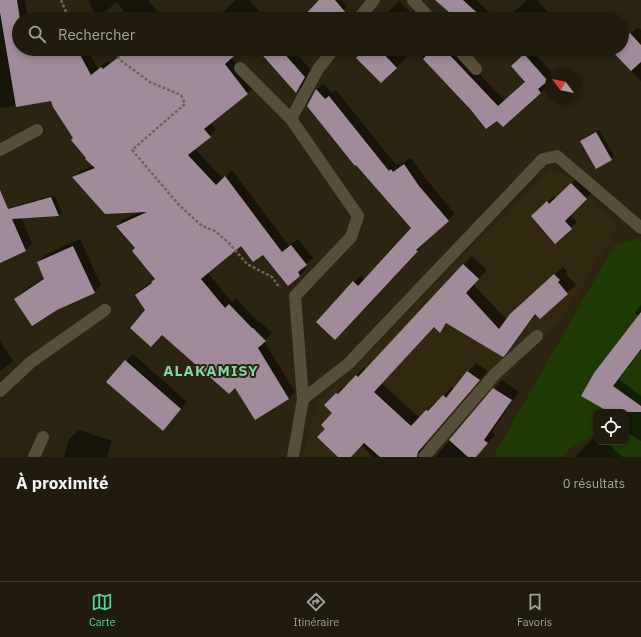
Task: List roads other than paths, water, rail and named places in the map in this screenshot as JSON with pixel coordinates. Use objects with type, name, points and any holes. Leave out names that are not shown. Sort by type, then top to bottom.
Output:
[{"type":"lane","points":[[364,12],[374,0]]},
{"type":"lane","points":[[413,0],[424,12]]},
{"type":"lane","points":[[291,119],[318,69],[328,56]]},
{"type":"lane","points":[[465,56],[476,68]]},
{"type":"lane","points":[[240,68],[291,119],[358,216],[351,237],[295,296],[303,399],[293,457]]},
{"type":"lane","points":[[0,150],[37,130]]},
{"type":"lane","points":[[303,399],[348,364],[543,159],[557,156],[641,228]]},
{"type":"lane","points":[[0,391],[31,362],[105,310]]},
{"type":"lane","points":[[424,457],[496,373],[537,336]]},
{"type":"lane","points":[[34,457],[42,437]]},
{"type":"district","name":"ALAKAMISY","points":[[211,371]]}]
